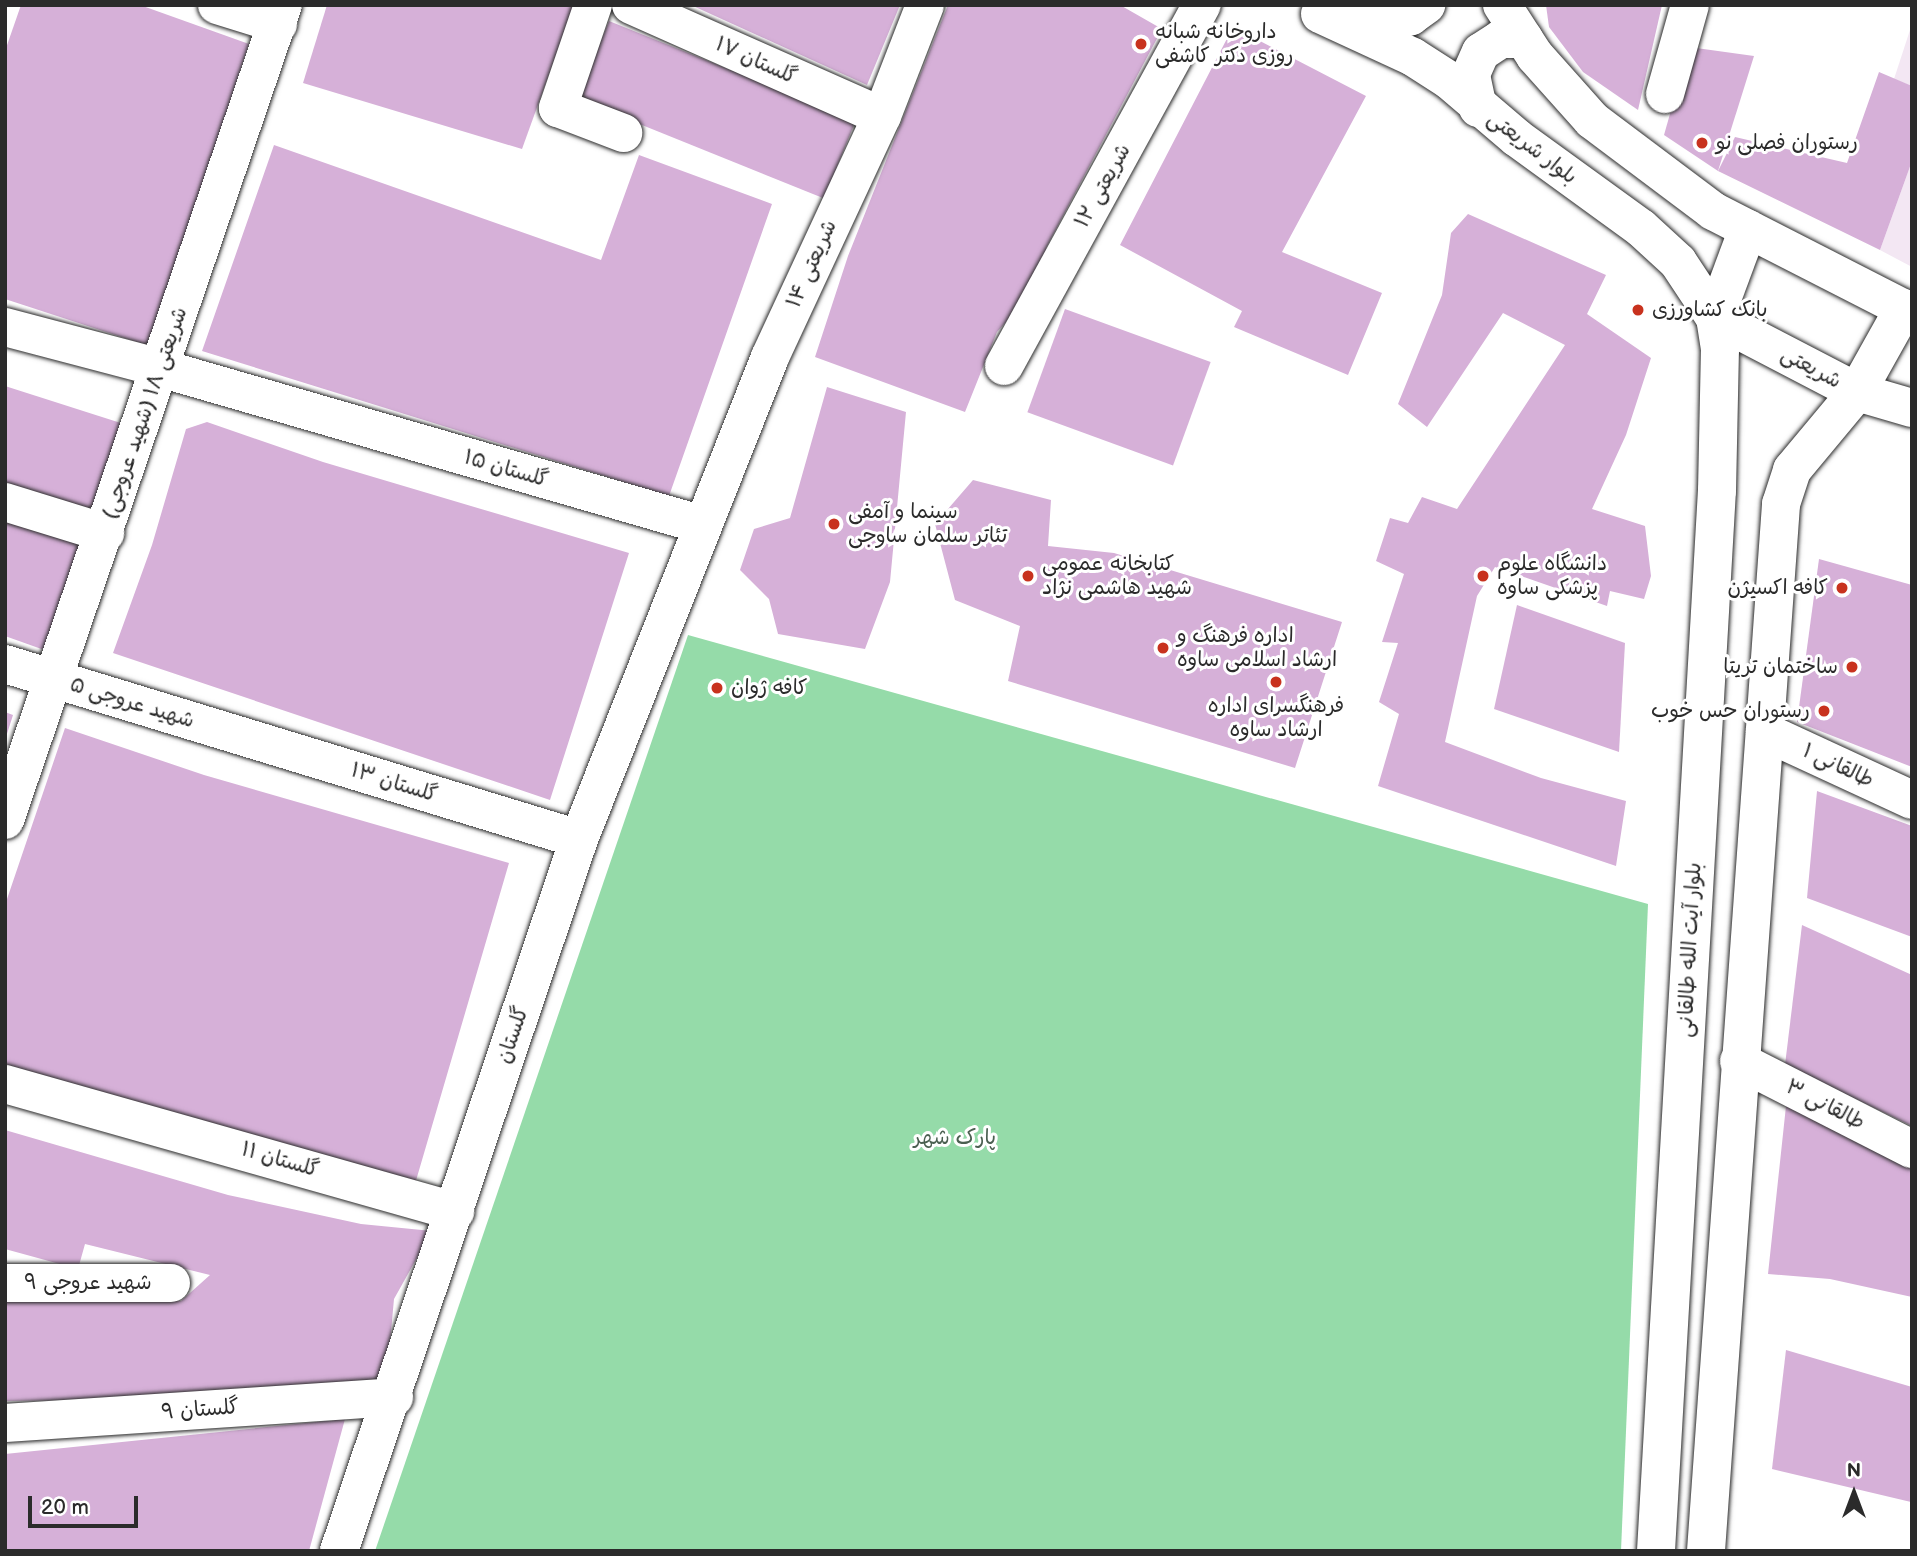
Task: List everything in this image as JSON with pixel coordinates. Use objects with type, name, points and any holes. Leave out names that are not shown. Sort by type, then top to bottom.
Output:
[{"type":"street","points":[[217,5],[280,15]]},
{"type":"street","points":[[593,5],[558,108],[623,133]]},
{"type":"street","name":"گلستان ۱۷","points":[[631,5],[881,116]]},
{"type":"street","name":"شریعتی ۱۴","points":[[703,525],[770,357],[881,116],[925,5]]},
{"type":"street","name":"شریعتی ۱۲","points":[[1004,366],[1202,5]]},
{"type":"street","points":[[1314,9],[1349,23],[1380,24],[1411,16],[1426,5]]},
{"type":"street","points":[[1502,5],[1524,39],[1592,120],[1713,211],[1897,306],[1857,392],[1792,470],[1781,504],[1706,1551]]},
{"type":"street","points":[[1665,94],[1690,5]]},
{"type":"street","name":"بلوار شریعتی","points":[[1314,9],[1413,57],[1449,80],[1478,108],[1641,228],[1678,262],[1718,333]]},
{"type":"street","name":"شریعتی ۱۸ (شهید عروجی)","points":[[5,820],[280,15]]},
{"type":"street","points":[[1478,108],[1471,74],[1480,52],[1501,39],[1524,39]]},
{"type":"street","name":"بلوار آیت الله طالقانی","points":[[1656,1551],[1716,504],[1718,333],[1748,229]]},
{"type":"street","name":"گلستان ۱۵","points":[[5,327],[160,368],[703,525]]},
{"type":"street","name":"شریعتی","points":[[1718,333],[1857,392],[1912,408]]},
{"type":"street","points":[[5,502],[104,533]]},
{"type":"street","name":"گلستان","points":[[340,1551],[394,1397],[579,839],[703,525]]},
{"type":"street","name":"شهید عروجی ۵","points":[[5,664],[209,727]]},
{"type":"street","name":"گلستان ۱۳","points":[[209,727],[579,839]]},
{"type":"street","name":"طالقانی ۱","points":[[1765,732],[1912,800]]},
{"type":"street","name":"طالقانی ۳","points":[[1739,1061],[1912,1149]]},
{"type":"street","name":"گلستان ۱۱","points":[[5,1084],[105,1110],[455,1211]]},
{"type":"street","name":"شهید عروجی ۹","points":[[5,1283],[171,1283]]},
{"type":"street","name":"گلستان ۹","points":[[5,1423],[394,1397]]},
{"type":"shaded area","points":[[1910,30],[1912,31],[1912,86],[1894,79]]},
{"type":"shaded area","points":[[1912,161],[1912,267],[1880,250]]},
{"type":"green space","name":"پارک شهر","points":[[688,635],[1648,904],[1621,1551],[375,1551]]},
{"type":"building","points":[[21,5],[140,5],[249,44],[149,346],[5,299],[5,51]]},
{"type":"building","points":[[327,5],[574,5],[522,149],[303,83]]},
{"type":"building","points":[[691,5],[900,5],[867,85]]},
{"type":"building","points":[[948,5],[1120,5],[1162,29],[1046,248],[1063,258],[997,332],[965,412],[815,357],[848,256]]},
{"type":"building","points":[[1546,5],[1662,5],[1638,110],[1583,72],[1549,27]]},
{"type":"building","points":[[609,21],[856,121],[824,199],[578,99]]},
{"type":"building","points":[[1233,27],[1366,96],[1282,252],[1382,293],[1348,375],[1234,327],[1242,311],[1120,245]]},
{"type":"building","points":[[1689,47],[1754,56],[1718,171],[1664,135]]},
{"type":"building","points":[[1879,72],[1912,86],[1912,161],[1880,250],[1718,171],[1735,137],[1847,163]]},
{"type":"building","points":[[274,145],[601,260],[639,155],[772,204],[669,496],[202,351]]},
{"type":"building","points":[[1468,214],[1606,275],[1587,314],[1651,358],[1626,435],[1592,509],[1645,526],[1651,576],[1644,599],[1610,591],[1607,606],[1495,567],[1477,596],[1445,742],[1541,778],[1626,801],[1616,866],[1378,786],[1399,714],[1379,702],[1398,643],[1382,642],[1404,574],[1376,561],[1390,518],[1408,523],[1422,497],[1457,509],[1565,345],[1503,313],[1427,427],[1398,404],[1442,295],[1451,233]]},
{"type":"building","points":[[1065,309],[1211,362],[1173,465],[1027,412]]},
{"type":"building","points":[[5,386],[127,425],[96,518],[5,488]]},
{"type":"building","name":"سینما و آمفی تئاتر سلمان ساوجی","points":[[827,387],[906,412],[890,582],[865,649],[778,634],[769,599],[740,570],[754,529],[790,518]]},
{"type":"building","points":[[207,422],[323,462],[629,553],[550,800],[113,653],[152,545],[186,429]]},
{"type":"building","points":[[973,480],[1051,500],[1048,546],[1114,553],[1342,622],[1295,768],[1008,681],[1020,626],[955,600],[935,524]]},
{"type":"building","points":[[5,515],[84,542],[47,651],[5,636]]},
{"type":"building","name":"ساختمان تریتا","points":[[1819,559],[1912,585],[1912,767],[1797,722]]},
{"type":"building","points":[[1517,605],[1625,643],[1619,752],[1494,709]]},
{"type":"building","points":[[5,712],[13,715],[6,737],[5,737]]},
{"type":"building","points":[[65,728],[204,775],[509,863],[415,1184],[5,1067],[5,905]]},
{"type":"building","points":[[1817,791],[1912,826],[1912,937],[1807,898]]},
{"type":"building","points":[[1802,925],[1912,975],[1912,1126],[1785,1065]]},
{"type":"building","points":[[1786,1106],[1912,1167],[1912,1297],[1830,1279],[1768,1274]]},
{"type":"building","points":[[5,1130],[228,1195],[361,1224],[432,1231],[394,1299],[385,1397],[5,1401],[5,1299],[181,1301],[210,1275],[85,1244],[78,1269],[5,1249]]},
{"type":"building","points":[[1786,1350],[1912,1387],[1911,1502],[1772,1469]]},
{"type":"building","points":[[345,1419],[309,1551],[5,1551],[5,1454]]},
{"type":"place","name":"داروخانه شبانه روزی دکتر کاشفی","points":[[1141,44]]},
{"type":"place","name":"رستوران فصلی نو","points":[[1702,143]]},
{"type":"place","name":"بانک کشاورزی","points":[[1638,310]]},
{"type":"place","name":"سینما و آمفی تئاتر سلمان ساوجی","points":[[834,524]]},
{"type":"place","name":"کتابخانه عمومی شهید هاشمی نژاد","points":[[1028,576]]},
{"type":"place","name":"دانشگاه علوم پزشکی ساوه","points":[[1483,576]]},
{"type":"place","name":"کافه اکسیژن","points":[[1842,588]]},
{"type":"place","name":"اداره فرهنگ و ارشاد اسلامی ساوه","points":[[1163,648]]},
{"type":"place","name":"ساختمان تریتا","points":[[1852,667]]},
{"type":"place","name":"فرهنگسرای اداره ارشاد ساوه","points":[[1276,682]]},
{"type":"place","name":"کافه ژوان","points":[[717,688]]},
{"type":"place","name":"رستوران حس خوب","points":[[1824,711]]}]
